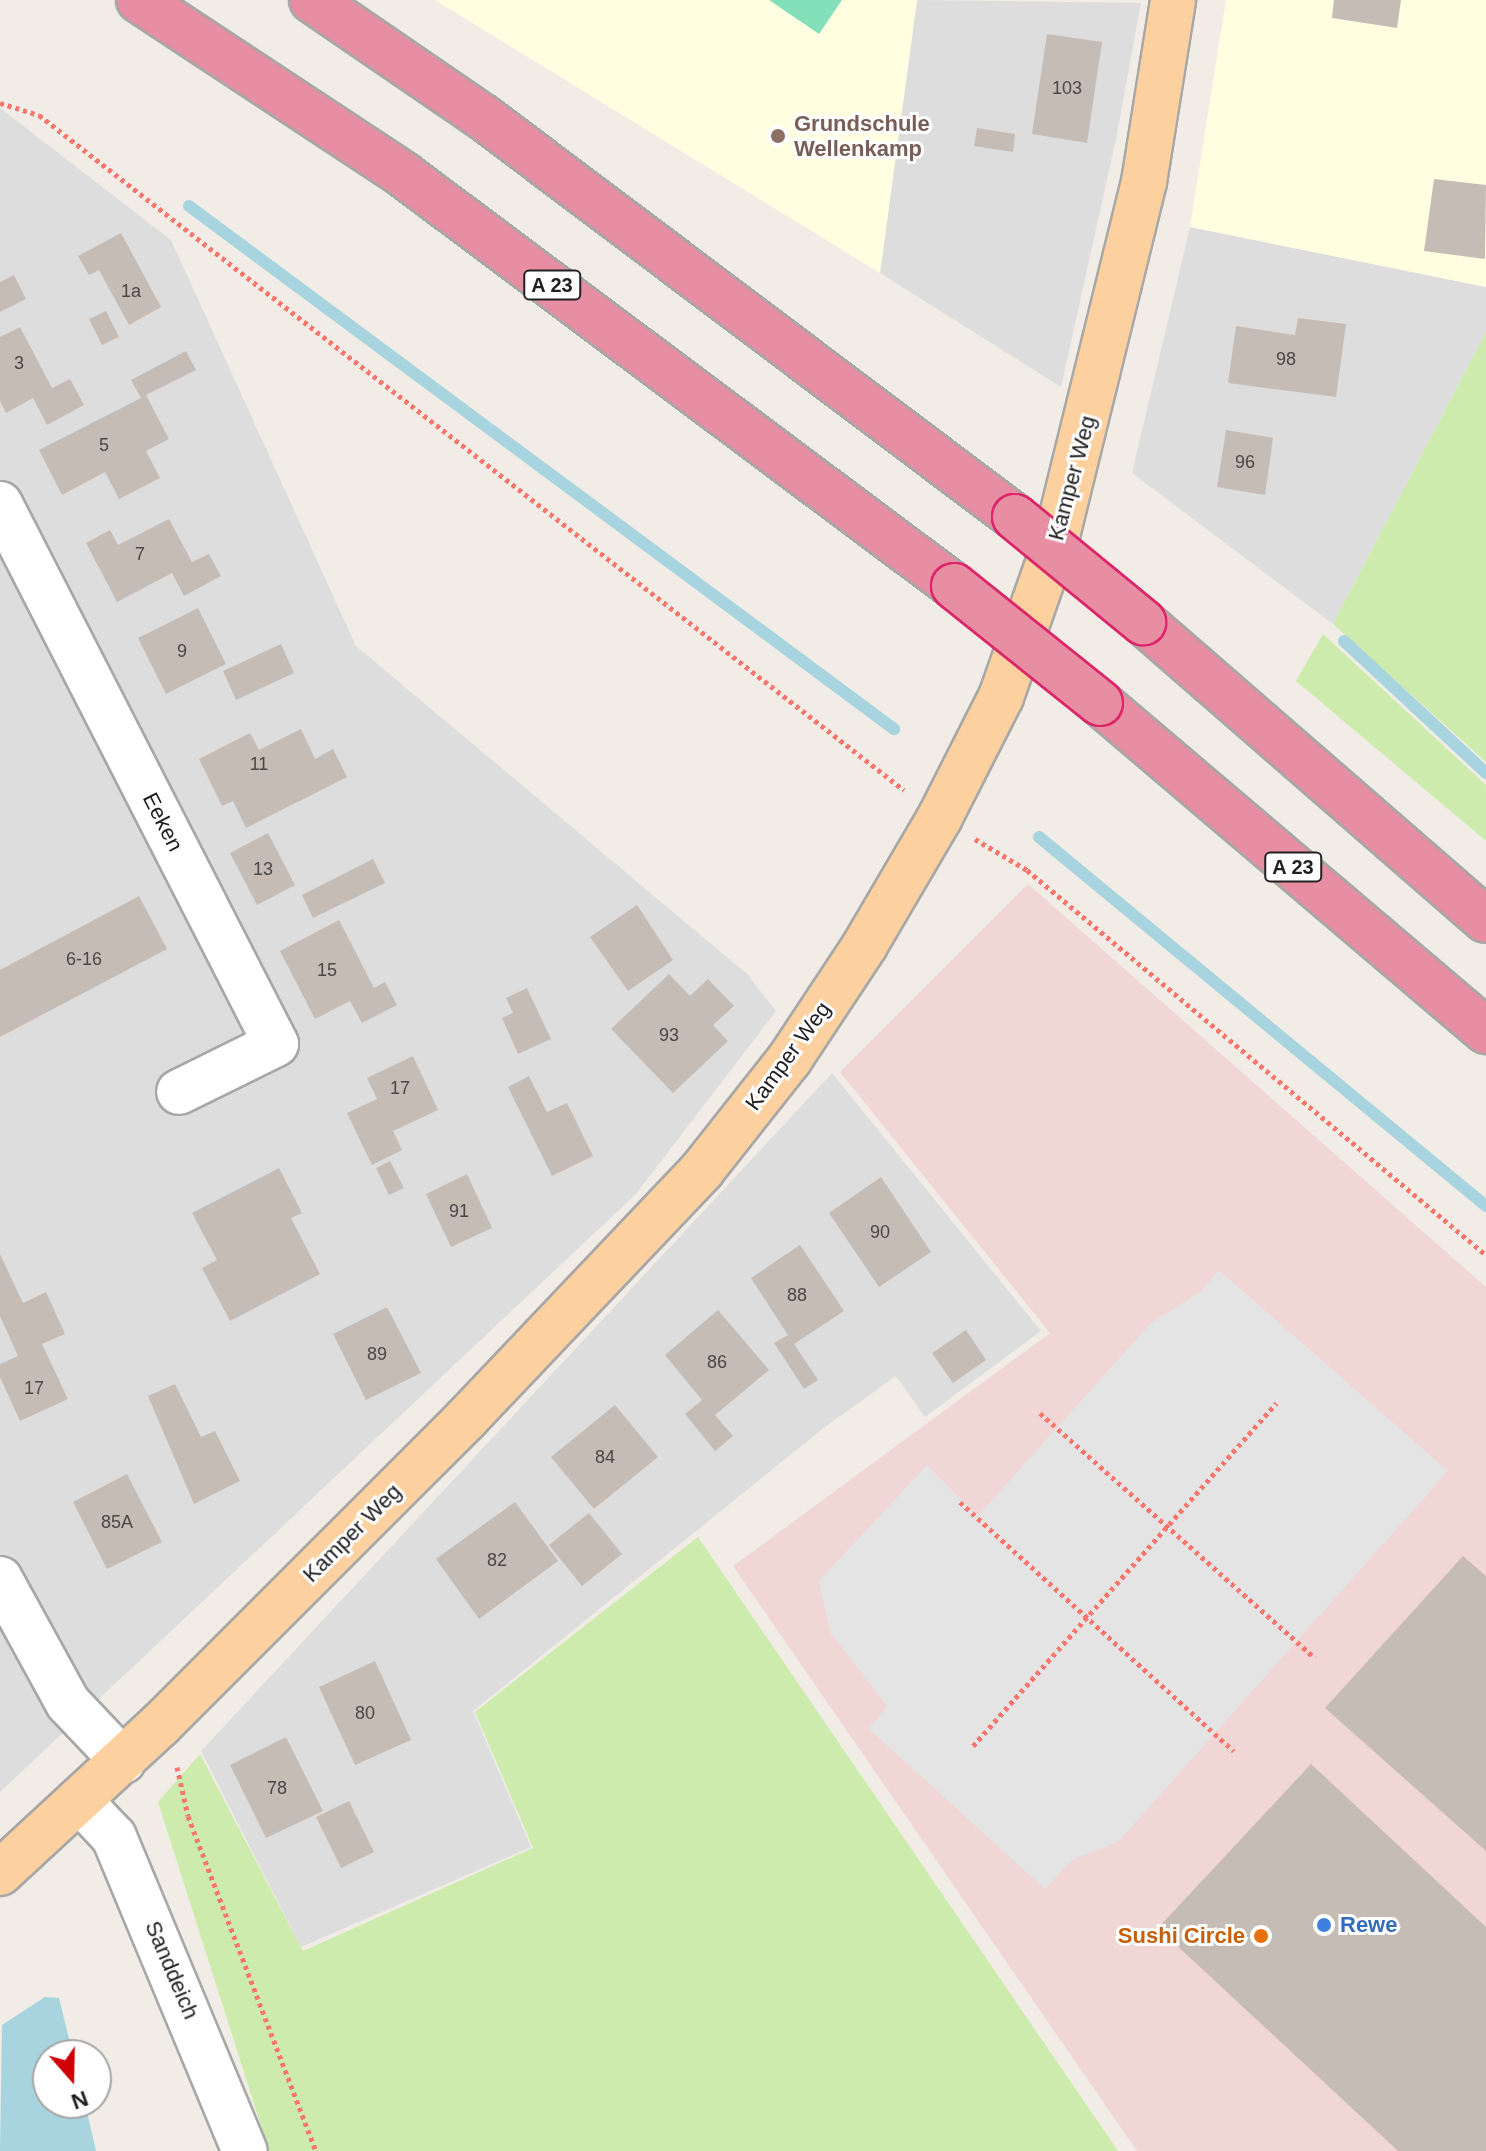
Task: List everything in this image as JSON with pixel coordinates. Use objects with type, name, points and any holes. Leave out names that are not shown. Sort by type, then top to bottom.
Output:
[{"type":"highway","name":"A 23","points":[[139,0],[404,175],[954,586],[1100,703],[1486,1031]]},
{"type":"highway","points":[[312,0],[483,117],[1015,517],[1143,622],[1486,920]]},
{"type":"main road","name":"Kamper Weg","points":[[0,1873],[160,1725],[466,1419],[702,1170],[789,1060],[940,817],[1001,697],[1055,544],[1144,182],[1173,0]]},
{"type":"street","name":"Eeken","points":[[0,504],[276,1044],[179,1092]]},
{"type":"street","points":[[0,1579],[68,1703],[123,1761]]},
{"type":"street","name":"Sanddeich","points":[[79,1800],[114,1837],[245,2151]]},
{"type":"path","points":[[0,103],[39,115],[940,817],[1027,870],[1486,1255]]},
{"type":"path","points":[[973,1746],[1276,1403]]},
{"type":"path","points":[[1040,1413],[1315,1658]]},
{"type":"path","points":[[960,1502],[1234,1751]]},
{"type":"path","points":[[160,1725],[175,1760],[188,1816],[316,2151]]},
{"type":"shaded area","name":"Grundschule Wellenkamp","points":[[435,0],[917,0],[880,273]]},
{"type":"shaded area","points":[[917,0],[1141,3],[1116,139],[1061,387],[880,273]]},
{"type":"shaded area","points":[[1226,0],[1486,0],[1486,287],[1190,227]]},
{"type":"shaded area","points":[[0,108],[171,240],[356,646],[747,974],[776,1011],[636,1194],[0,1792]]},
{"type":"shaded area","points":[[1190,227],[1486,287],[1486,332],[1333,624],[1132,473]]},
{"type":"shaded area","points":[[1028,884],[1486,1287],[1486,2151],[1137,2151],[733,1566],[1050,1333],[840,1072]]},
{"type":"shaded area","points":[[832,1073],[1041,1331],[925,1417],[896,1376],[825,1427],[473,1711],[531,1847],[301,1947],[201,1751]]},
{"type":"shaded area","points":[[1219,1270],[1448,1471],[1118,1842],[1072,1860],[1045,1889],[869,1729],[887,1706],[830,1632],[819,1581],[927,1465],[978,1516],[1150,1324],[1199,1293]]},
{"type":"green space","points":[[769,0],[842,0],[819,34]]},
{"type":"green space","points":[[1486,332],[1486,762],[1333,624]]},
{"type":"green space","points":[[1323,634],[1486,785],[1486,841],[1296,681]]},
{"type":"green space","points":[[698,1537],[1118,2151],[269,2151],[158,1802],[200,1754],[303,1951],[533,1848],[475,1712]]},
{"type":"water","points":[[45,1997],[59,1998],[69,2039],[32,2039],[32,2119],[89,2119],[96,2151],[0,2151],[2,2025]]},
{"type":"building","points":[[1334,0],[1401,0],[1397,28],[1332,18]]},
{"type":"building","points":[[1047,34],[1102,42],[1087,143],[1032,134]]},
{"type":"building","points":[[977,128],[1015,134],[1013,152],[974,146]]},
{"type":"building","points":[[1434,179],[1486,185],[1485,259],[1424,251]]},
{"type":"building","points":[[121,233],[161,307],[129,325],[99,270],[89,275],[78,256]]},
{"type":"building","points":[[14,275],[26,299],[0,312],[0,282]]},
{"type":"building","points":[[106,311],[119,337],[102,345],[89,319]]},
{"type":"building","points":[[1298,318],[1346,324],[1336,397],[1228,383],[1236,326],[1295,335]]},
{"type":"building","points":[[20,327],[52,388],[70,379],[84,405],[47,425],[33,398],[6,413],[0,401],[0,337]]},
{"type":"building","points":[[186,351],[196,370],[146,395],[169,439],[146,451],[160,478],[119,499],[105,472],[62,495],[39,450],[141,398],[131,380]]},
{"type":"building","points":[[1226,430],[1273,438],[1265,495],[1217,487]]},
{"type":"building","points":[[169,519],[192,562],[209,554],[221,576],[184,596],[172,573],[117,602],[86,543],[110,530],[118,545]]},
{"type":"building","points":[[198,608],[226,664],[166,694],[138,638]]},
{"type":"building","points":[[281,644],[294,673],[236,700],[223,671]]},
{"type":"building","points":[[301,729],[315,759],[333,749],[347,777],[246,828],[233,801],[222,806],[199,759],[250,733],[259,750]]},
{"type":"building","points":[[268,833],[295,885],[257,905],[230,853]]},
{"type":"building","points":[[373,859],[385,883],[313,918],[302,895]]},
{"type":"building","points":[[139,896],[167,949],[0,1037],[0,970]]},
{"type":"building","points":[[637,905],[673,960],[628,991],[590,937]]},
{"type":"building","points":[[339,920],[374,988],[385,982],[397,1005],[362,1023],[350,1001],[315,1019],[280,951]]},
{"type":"building","points":[[669,974],[690,996],[708,979],[734,1006],[713,1025],[728,1041],[673,1093],[611,1029]]},
{"type":"building","points":[[527,988],[551,1039],[518,1054],[502,1018],[513,1013],[506,998]]},
{"type":"building","points":[[413,1056],[438,1110],[393,1131],[402,1150],[372,1165],[347,1113],[377,1099],[367,1078]]},
{"type":"building","points":[[529,1076],[547,1112],[567,1103],[593,1156],[552,1176],[508,1087]]},
{"type":"building","points":[[390,1161],[404,1188],[389,1195],[376,1168]]},
{"type":"building","points":[[279,1168],[302,1213],[291,1218],[320,1274],[230,1321],[202,1268],[217,1260],[192,1213]]},
{"type":"building","points":[[467,1174],[492,1228],[451,1247],[426,1194]]},
{"type":"building","points":[[881,1177],[931,1252],[879,1287],[829,1213]]},
{"type":"building","points":[[800,1245],[844,1311],[794,1344],[818,1380],[804,1389],[774,1343],[788,1335],[751,1278]]},
{"type":"building","points":[[0,1254],[23,1303],[46,1292],[65,1334],[42,1344],[68,1399],[20,1421],[0,1377],[0,1364],[18,1356],[0,1316]]},
{"type":"building","points":[[387,1307],[421,1373],[366,1400],[333,1334]]},
{"type":"building","points":[[718,1310],[769,1370],[715,1415],[733,1436],[715,1451],[685,1414],[702,1400],[665,1355]]},
{"type":"building","points":[[966,1330],[986,1360],[953,1383],[932,1353]]},
{"type":"building","points":[[175,1384],[201,1437],[215,1431],[240,1481],[194,1504],[148,1396]]},
{"type":"building","points":[[615,1405],[658,1457],[594,1509],[551,1457]]},
{"type":"building","points":[[127,1474],[162,1542],[107,1569],[73,1502]]},
{"type":"building","points":[[515,1502],[558,1561],[479,1619],[436,1559]]},
{"type":"building","points":[[589,1513],[622,1554],[582,1586],[549,1545]]},
{"type":"building","points":[[1463,1556],[1486,1576],[1486,1851],[1325,1708]]},
{"type":"building","points":[[375,1661],[411,1740],[355,1765],[319,1687]]},
{"type":"building","points":[[286,1737],[323,1811],[266,1838],[230,1765]]},
{"type":"building","points":[[1311,1764],[1486,1927],[1486,2151],[1398,2151],[1158,1928]]},
{"type":"building","points":[[349,1801],[374,1852],[341,1868],[316,1817]]},
{"type":"waterway","points":[[189,206],[894,729]]},
{"type":"waterway","points":[[1344,641],[1486,773]]},
{"type":"waterway","points":[[1039,837],[1486,1206]]},
{"type":"place","name":"Grundschule Wellenkamp","points":[[778,136]]},
{"type":"place","name":"Rewe","points":[[1324,1925]]},
{"type":"place","name":"Sushi Circle","points":[[1261,1936]]}]
